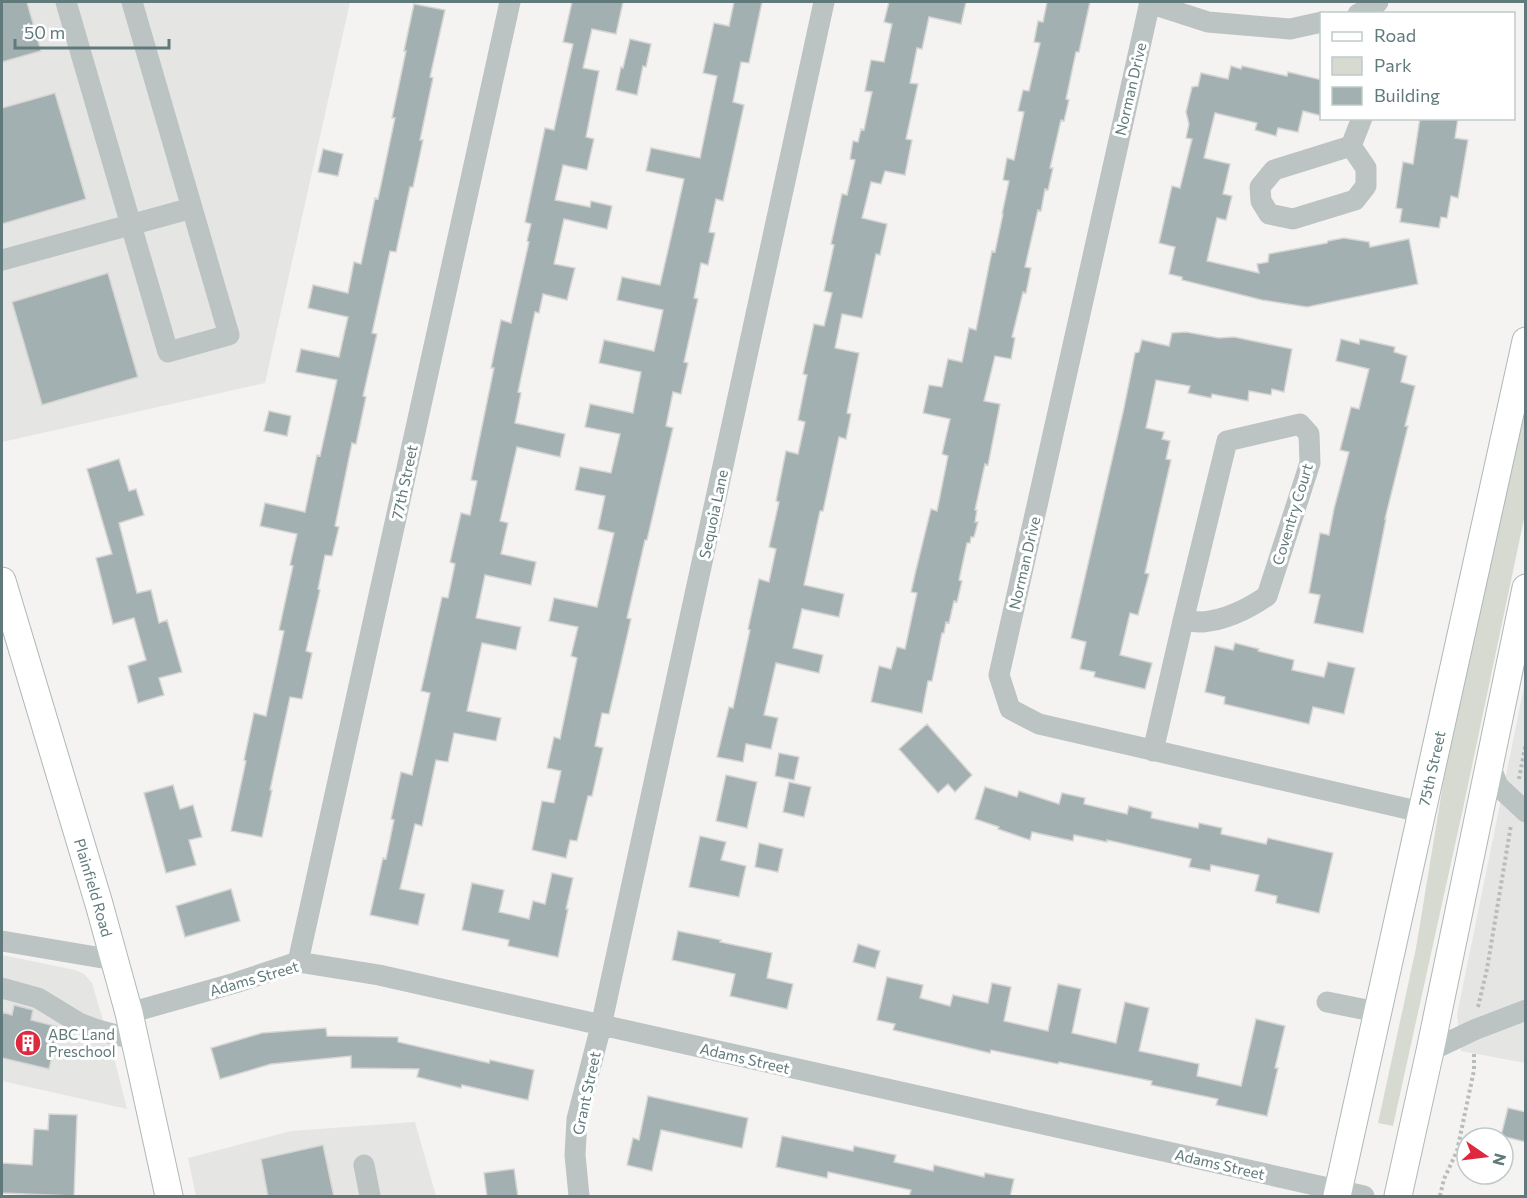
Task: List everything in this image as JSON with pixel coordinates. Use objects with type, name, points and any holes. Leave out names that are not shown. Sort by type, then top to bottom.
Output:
[{"type":"main road","name":"75th Street","points":[[1338,1194],[1526,341]]},
{"type":"main road","name":"Plainfield Road","points":[[2,581],[86,860],[129,1013],[169,1197]]},
{"type":"main road","points":[[1398,1197],[1526,588]]},
{"type":"street","points":[[66,2],[168,352],[229,334],[132,2]]},
{"type":"street","name":"77th Street","points":[[298,962],[510,2]]},
{"type":"street","name":"Sequoia Lane","points":[[601,1026],[824,2]]},
{"type":"street","points":[[1150,2],[1208,22],[1290,29],[1320,22]]},
{"type":"street","name":"Norman Drive","points":[[1150,2],[999,675],[1010,709],[1039,724],[1421,812]]},
{"type":"street","points":[[1362,12],[1378,2]]},
{"type":"street","points":[[1351,146],[1361,120]]},
{"type":"street","points":[[1351,146],[1366,168],[1366,186],[1355,200],[1293,219],[1269,214],[1261,201],[1260,187],[1274,170],[1351,146]]},
{"type":"street","points":[[2,260],[192,208]]},
{"type":"street","name":"Coventry Court","points":[[1153,751],[1183,621],[1227,441],[1300,424],[1309,435],[1310,464],[1267,596],[1229,616],[1204,622],[1183,621]]},
{"type":"street","points":[[1490,765],[1498,786],[1519,814]]},
{"type":"street","points":[[2,940],[114,960]]},
{"type":"street","name":"Adams Street","points":[[129,1013],[235,983],[298,962],[379,975],[1338,1194],[1364,1197]]},
{"type":"street","points":[[2,988],[38,998],[79,1023],[135,1040]]},
{"type":"street","points":[[1327,1002],[1377,1012]]},
{"type":"street","points":[[1430,1051],[1474,1030],[1526,1010]]},
{"type":"street","name":"Grant Street","points":[[579,1197],[575,1155],[577,1119],[601,1026]]},
{"type":"street","points":[[364,1165],[370,1197]]},
{"type":"path","points":[[1517,789],[1526,742]]},
{"type":"path","points":[[1476,1016],[1519,814]]},
{"type":"path","points":[[1440,1197],[1444,1179],[1457,1151],[1474,1070],[1474,1048]]},
{"type":"shaded area","points":[[2,2],[350,2],[265,383],[2,442]]},
{"type":"shaded area","points":[[1525,682],[1525,1063],[1461,1051],[1457,1015]]},
{"type":"shaded area","points":[[2,955],[75,970],[84,974],[92,983],[127,1109],[2,1081]]},
{"type":"shaded area","points":[[415,1122],[436,1196],[196,1196],[188,1158],[291,1131]]},
{"type":"green space","points":[[1525,407],[1525,514],[1393,1126],[1378,1123],[1416,948],[1444,778]]},
{"type":"building","points":[[2,2],[27,2],[41,51],[2,62]]},
{"type":"building","points":[[572,2],[623,2],[616,34],[592,29],[583,68],[599,71],[586,137],[594,139],[587,170],[563,165],[555,200],[590,207],[591,201],[612,206],[607,229],[564,219],[554,264],[575,268],[567,300],[543,294],[539,313],[535,312],[518,392],[521,393],[515,423],[565,434],[560,457],[517,447],[500,521],[508,523],[501,554],[536,562],[531,585],[485,575],[476,618],[521,627],[516,650],[482,643],[467,711],[501,718],[496,741],[454,733],[448,762],[436,760],[422,826],[415,824],[400,889],[425,894],[418,925],[370,915],[383,858],[386,859],[394,820],[391,819],[401,772],[412,775],[430,693],[421,691],[442,597],[448,598],[455,564],[450,562],[461,513],[470,515],[477,481],[471,480],[494,368],[491,368],[501,320],[511,323],[529,242],[527,241],[531,224],[525,222],[545,128],[554,130],[573,44],[563,42]]},
{"type":"building","points":[[734,2],[762,2],[749,63],[741,62],[733,102],[744,105],[723,201],[716,199],[709,232],[715,233],[708,265],[701,263],[694,298],[698,299],[684,362],[688,363],[681,394],[673,392],[666,426],[673,428],[627,618],[631,619],[620,667],[609,714],[602,713],[595,746],[603,748],[592,796],[588,796],[577,841],[570,840],[566,858],[532,850],[542,801],[554,803],[561,771],[547,768],[554,737],[560,739],[577,658],[571,656],[578,627],[549,621],[554,598],[597,607],[614,533],[598,529],[605,496],[575,490],[580,467],[611,473],[620,434],[585,427],[590,404],[633,413],[641,372],[599,363],[604,340],[654,351],[663,310],[617,300],[622,277],[660,285],[674,224],[684,179],[646,171],[651,148],[700,158],[717,76],[703,73],[714,23],[729,26]]},
{"type":"building","points":[[889,2],[966,2],[961,24],[929,17],[922,49],[917,48],[910,83],[918,84],[906,139],[912,140],[905,175],[885,171],[881,184],[871,182],[862,218],[887,224],[880,255],[876,254],[862,318],[842,314],[835,348],[859,353],[847,413],[851,414],[846,439],[839,437],[804,585],[844,594],[839,617],[802,609],[793,648],[823,655],[819,673],[776,663],[764,715],[778,718],[771,749],[746,744],[743,762],[717,757],[729,707],[733,708],[759,579],[769,582],[776,549],[769,547],[779,502],[776,501],[786,451],[798,454],[805,422],[798,420],[807,375],[803,374],[814,324],[824,326],[832,293],[824,291],[834,245],[831,244],[842,194],[847,195],[855,160],[850,159],[853,141],[858,142],[861,129],[864,130],[872,92],[865,91],[871,60],[884,62],[892,24],[884,22]]},
{"type":"building","points":[[1047,2],[1090,2],[1079,52],[1076,52],[1064,121],[1061,120],[1050,168],[1053,168],[1048,190],[1045,189],[1041,211],[1038,210],[1025,267],[1031,268],[1026,293],[1023,292],[1012,337],[1015,338],[1011,359],[995,356],[984,401],[1000,404],[988,465],[985,464],[975,510],[977,510],[975,522],[978,522],[974,537],[971,537],[970,543],[967,543],[957,602],[954,601],[949,623],[946,622],[944,633],[942,633],[932,681],[928,681],[922,713],[871,702],[879,666],[891,669],[897,647],[905,649],[917,593],[911,592],[931,509],[937,511],[948,456],[942,454],[950,419],[923,413],[929,385],[942,387],[948,359],[962,362],[969,328],[976,330],[1009,181],[1003,180],[1007,158],[1014,160],[1024,112],[1018,111],[1023,90],[1029,91],[1040,43],[1034,42],[1038,21],[1043,22]]},
{"type":"building","points":[[414,4],[445,10],[430,77],[433,78],[413,187],[410,187],[396,252],[390,251],[372,333],[377,334],[363,396],[366,397],[356,444],[352,443],[335,526],[339,527],[332,556],[325,555],[318,589],[320,590],[306,651],[312,653],[302,699],[290,697],[262,837],[231,831],[254,713],[266,716],[284,631],[279,630],[293,566],[290,565],[297,534],[260,526],[265,503],[305,512],[337,380],[296,372],[301,349],[339,357],[348,317],[308,308],[313,285],[348,293],[354,262],[361,264],[375,198],[378,199],[395,118],[392,118]]},
{"type":"building","points":[[630,39],[651,44],[646,67],[643,66],[637,95],[616,90]]},
{"type":"building","points":[[1231,66],[1241,69],[1242,66],[1287,76],[1288,72],[1320,80],[1320,115],[1303,111],[1298,132],[1278,128],[1276,136],[1255,130],[1257,123],[1215,113],[1204,158],[1230,164],[1223,194],[1232,196],[1226,220],[1217,218],[1207,261],[1259,273],[1257,264],[1268,262],[1269,254],[1344,238],[1369,242],[1370,247],[1409,239],[1418,284],[1307,307],[1262,300],[1182,280],[1182,277],[1169,274],[1175,247],[1159,243],[1172,186],[1180,188],[1192,139],[1186,138],[1189,124],[1186,112],[1192,87],[1198,86],[1201,73],[1228,79]]},
{"type":"building","points":[[55,93],[86,199],[2,224],[2,108]]},
{"type":"building","points":[[1420,120],[1458,120],[1455,138],[1468,140],[1458,198],[1451,196],[1447,218],[1441,217],[1439,228],[1400,222],[1402,209],[1396,208],[1403,162],[1413,164]]},
{"type":"building","points":[[323,149],[343,154],[338,176],[318,172]]},
{"type":"building","points":[[108,273],[138,377],[42,405],[12,302]]},
{"type":"building","points":[[1186,332],[1219,338],[1234,337],[1292,349],[1284,392],[1272,389],[1271,395],[1249,391],[1248,401],[1212,394],[1211,398],[1188,393],[1190,386],[1156,380],[1146,428],[1164,432],[1162,439],[1170,441],[1166,459],[1171,460],[1145,573],[1149,574],[1138,615],[1130,613],[1120,655],[1152,663],[1145,689],[1094,677],[1095,672],[1080,669],[1086,642],[1071,638],[1135,353],[1139,352],[1142,340],[1169,346],[1172,333]]},
{"type":"building","points":[[1341,339],[1359,344],[1360,339],[1395,347],[1394,352],[1407,356],[1401,382],[1415,386],[1405,426],[1408,426],[1385,519],[1363,633],[1314,623],[1320,595],[1309,593],[1320,533],[1329,535],[1349,452],[1340,450],[1351,407],[1359,409],[1369,369],[1336,361]]},
{"type":"building","points":[[269,411],[291,416],[287,436],[264,431]]},
{"type":"building","points":[[119,459],[129,491],[136,489],[144,515],[119,523],[137,593],[151,590],[159,623],[167,620],[182,672],[159,678],[164,695],[138,703],[128,666],[146,660],[134,618],[113,624],[96,558],[112,554],[87,469]]},
{"type":"building","points":[[1235,643],[1294,660],[1292,670],[1324,677],[1328,662],[1355,668],[1344,714],[1313,707],[1309,724],[1224,704],[1225,697],[1205,692],[1215,646],[1233,650]]},
{"type":"building","points":[[927,724],[972,775],[955,792],[948,784],[938,793],[899,749]]},
{"type":"building","points":[[779,753],[799,757],[794,780],[775,776]]},
{"type":"building","points":[[726,775],[757,782],[747,828],[716,821]]},
{"type":"building","points":[[789,782],[811,787],[804,817],[783,812]]},
{"type":"building","points":[[173,785],[180,809],[193,805],[202,837],[189,840],[196,865],[166,873],[144,793]]},
{"type":"building","points":[[985,787],[1017,797],[1019,791],[1059,804],[1062,793],[1085,798],[1084,804],[1127,814],[1129,806],[1152,812],[1151,818],[1198,828],[1199,823],[1222,828],[1221,834],[1266,844],[1268,838],[1333,853],[1319,913],[1276,903],[1277,896],[1255,891],[1259,875],[1211,865],[1210,871],[1189,867],[1191,859],[1107,840],[1107,842],[1074,835],[1073,841],[1032,832],[1030,840],[998,829],[999,827],[975,819]]},
{"type":"building","points":[[700,836],[726,842],[721,860],[746,866],[739,897],[689,887]]},
{"type":"building","points":[[759,843],[783,849],[778,872],[755,867]]},
{"type":"building","points":[[552,873],[573,878],[558,957],[508,946],[509,940],[462,930],[472,883],[504,890],[499,912],[529,919],[533,901],[545,904]]},
{"type":"building","points":[[231,889],[240,921],[185,937],[176,906]]},
{"type":"building","points":[[678,931],[772,953],[767,978],[793,984],[787,1009],[730,996],[735,974],[672,960]]},
{"type":"building","points":[[858,944],[880,951],[875,968],[853,962]]},
{"type":"building","points":[[887,977],[923,985],[920,998],[950,1006],[953,995],[988,1003],[992,983],[1011,987],[1004,1021],[1048,1031],[1058,984],[1081,989],[1072,1033],[1116,1043],[1125,1002],[1149,1008],[1139,1051],[1199,1064],[1197,1076],[1241,1086],[1256,1019],[1285,1026],[1267,1116],[1216,1105],[1218,1099],[1151,1085],[1152,1081],[991,1050],[990,1053],[893,1030],[895,1024],[877,1020]]},
{"type":"building","name":"ABC Land Preschool","points":[[14,1005],[33,1010],[31,1020],[59,1027],[49,1069],[2,1058],[2,1012],[12,1015]]},
{"type":"building","points":[[326,1028],[327,1036],[398,1037],[398,1042],[489,1063],[490,1060],[534,1070],[528,1100],[462,1085],[461,1088],[417,1077],[419,1069],[351,1068],[351,1056],[271,1064],[220,1079],[211,1048],[262,1033]]},
{"type":"building","points":[[648,1096],[748,1118],[742,1148],[661,1130],[652,1171],[627,1165],[633,1138],[639,1140]]},
{"type":"building","points":[[1508,1108],[1526,1112],[1526,1142],[1515,1139],[1515,1126],[1504,1126]]},
{"type":"building","points":[[49,1114],[77,1115],[74,1196],[2,1193],[2,1163],[32,1165],[34,1129],[48,1130]]},
{"type":"building","points":[[782,1136],[853,1151],[854,1146],[896,1155],[894,1162],[933,1171],[934,1165],[984,1177],[985,1173],[1014,1179],[1010,1197],[909,1197],[911,1190],[828,1172],[827,1178],[776,1167]]},
{"type":"building","points":[[323,1145],[334,1197],[268,1197],[261,1159]]},
{"type":"building","points":[[514,1169],[518,1197],[487,1197],[484,1173]]},
{"type":"place","name":"ABC Land Preschool","points":[[28,1043]]}]
